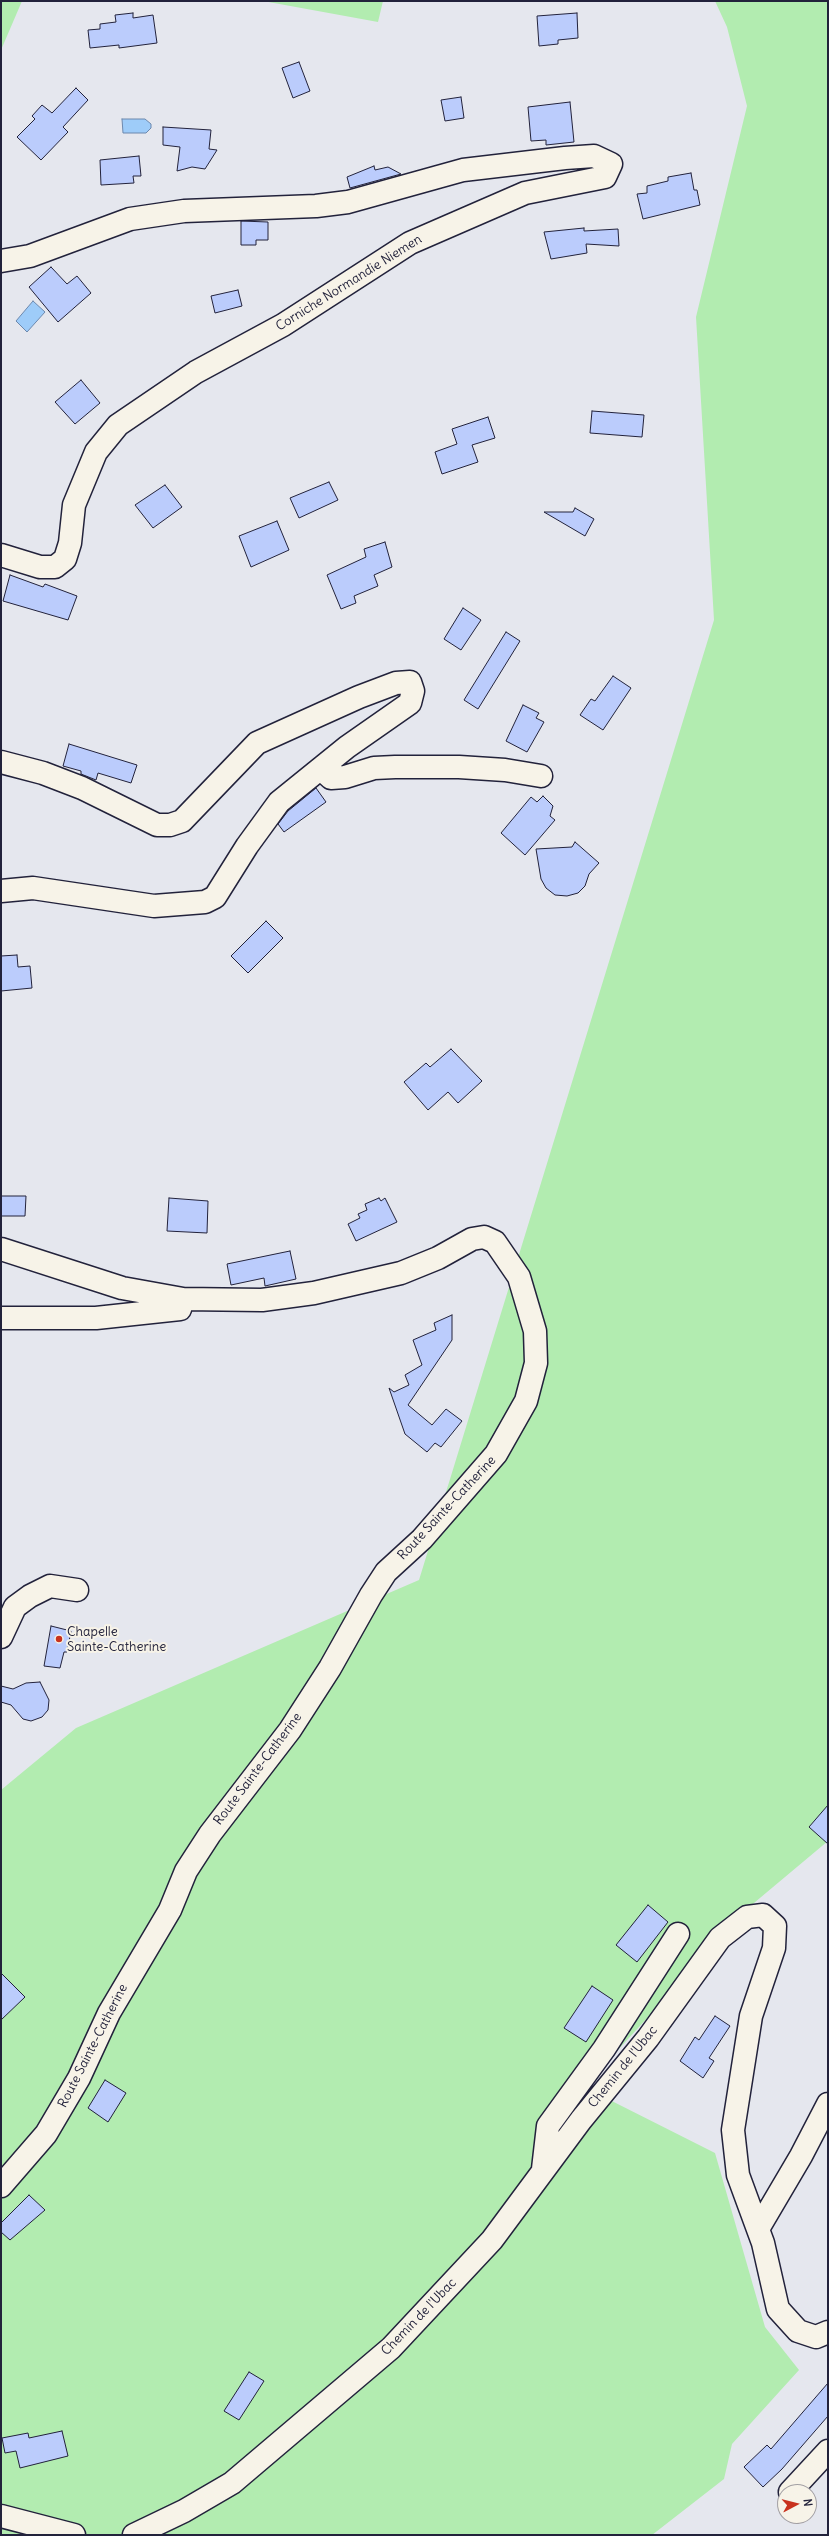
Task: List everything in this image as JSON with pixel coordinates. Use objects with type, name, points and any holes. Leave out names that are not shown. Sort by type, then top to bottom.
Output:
[{"type":"street","name":"Corniche Normandie Niemen","points":[[1,262],[30,256],[130,219],[184,211],[316,206],[348,202],[463,170],[565,158],[594,156],[611,164],[605,177],[525,193],[410,243],[283,325],[196,372],[118,425],[96,452],[74,505],[70,543],[65,559],[55,567],[40,567],[1,555]]},
{"type":"street","points":[[1,762],[43,773],[82,788],[157,825],[170,825],[182,821],[257,743],[359,697],[396,683],[410,682],[413,691],[410,703],[347,747],[279,802],[247,846],[215,897],[205,902],[154,906],[33,888],[1,891]]},
{"type":"street","points":[[321,769],[331,778],[345,777],[374,768],[394,767],[459,767],[506,770],[541,776]]},
{"type":"street","name":"Route Sainte-Catherine","points":[[1,1250],[122,1288],[183,1299],[262,1300],[314,1293],[401,1273],[438,1258],[472,1239],[484,1237],[495,1242],[519,1277],[535,1331],[536,1363],[526,1401],[496,1454],[422,1539],[386,1572],[371,1595],[330,1668],[290,1730],[210,1834],[186,1871],[170,1910],[109,2013],[79,2078],[46,2134],[1,2186]]},
{"type":"street","points":[[1,1318],[96,1318],[164,1311],[180,1309],[183,1299]]},
{"type":"street","points":[[1,1637],[15,1607],[30,1596],[50,1586],[77,1590]]},
{"type":"street","name":"Chemin de l'Ubac","points":[[134,2535],[184,2511],[232,2483],[391,2348],[492,2240],[543,2170],[648,2038],[720,1938],[747,1917],[762,1915],[775,1926],[774,1948],[751,2016],[733,2130],[738,2175],[763,2243],[778,2309],[798,2331],[816,2337],[828,2332]]},
{"type":"street","points":[[543,2170],[548,2126],[604,2049],[678,1934]]},
{"type":"street","points":[[758,2229],[801,2156],[828,2104]]},
{"type":"street","points":[[797,2484],[828,2451]]},
{"type":"street","points":[[1,2516],[74,2535]]},
{"type":"green space","points":[[1,1],[22,1],[1,50]]},
{"type":"green space","points":[[263,1],[383,1],[378,22]]},
{"type":"green space","points":[[715,1],[828,1],[828,1841],[748,1908],[584,2087],[715,2153],[765,2327],[799,2370],[732,2444],[724,2479],[652,2535],[1,2535],[1,1790],[76,1728],[419,1580],[714,620],[696,317],[747,106],[727,27]]},
{"type":"water","points":[[122,119],[145,119],[151,124],[151,128],[146,133],[123,133]]},
{"type":"water","points":[[33,301],[45,312],[27,332],[16,321]]},
{"type":"building","points":[[133,13],[133,18],[153,15],[157,43],[119,48],[119,45],[90,48],[88,30],[100,29],[100,24],[116,22],[115,15]]},
{"type":"building","points":[[577,13],[578,38],[558,40],[558,44],[539,46],[537,16]]},
{"type":"building","points":[[299,62],[310,91],[293,98],[282,68]]},
{"type":"building","points":[[76,88],[88,100],[63,127],[68,132],[41,160],[17,137],[35,119],[32,116],[42,105],[52,113]]},
{"type":"building","points":[[461,97],[464,118],[445,121],[441,100]]},
{"type":"building","points":[[570,102],[574,142],[546,145],[546,140],[531,141],[528,107]]},
{"type":"building","points":[[163,127],[211,130],[209,149],[217,150],[205,169],[192,167],[177,171],[180,147],[163,145]]},
{"type":"building","points":[[139,156],[141,176],[133,176],[134,183],[101,185],[100,160]]},
{"type":"building","points":[[374,166],[375,170],[388,167],[401,174],[350,188],[347,177]]},
{"type":"building","points":[[691,173],[694,190],[697,190],[700,205],[643,219],[637,194],[647,193],[647,186],[668,181],[668,177]]},
{"type":"building","points":[[241,221],[268,222],[268,240],[256,240],[256,245],[241,245]]},
{"type":"building","points":[[584,228],[584,231],[618,229],[619,246],[586,244],[587,253],[551,259],[544,232]]},
{"type":"building","points":[[51,267],[67,284],[77,276],[91,293],[58,322],[29,287]]},
{"type":"building","points":[[238,290],[242,306],[215,313],[211,296]]},
{"type":"building","points":[[81,380],[100,403],[75,424],[55,402]]},
{"type":"building","points":[[592,411],[644,415],[642,437],[590,433]]},
{"type":"building","points":[[488,417],[495,438],[472,445],[478,462],[442,474],[435,452],[457,444],[452,429]]},
{"type":"building","points":[[329,482],[338,500],[299,518],[290,498]]},
{"type":"building","points":[[165,485],[182,507],[153,528],[135,505]]},
{"type":"building","points":[[575,508],[594,519],[585,536],[544,512],[573,512]]},
{"type":"building","points":[[277,521],[289,550],[251,567],[239,536]]},
{"type":"building","points":[[385,542],[392,567],[374,575],[378,586],[354,596],[356,603],[341,609],[327,575],[366,557],[364,549]]},
{"type":"building","points":[[10,575],[43,587],[45,584],[77,596],[68,620],[3,601]]},
{"type":"building","points":[[463,608],[481,620],[461,650],[444,639]]},
{"type":"building","points":[[506,632],[520,641],[478,709],[464,700]]},
{"type":"building","points":[[613,676],[631,688],[603,730],[580,715],[591,699],[595,701]]},
{"type":"building","points":[[523,705],[539,713],[536,718],[544,722],[527,752],[506,741]]},
{"type":"building","points":[[69,744],[137,765],[131,783],[98,773],[96,780],[81,774],[81,771],[63,766]]},
{"type":"building","points":[[316,788],[326,802],[284,832],[278,824],[288,811]]},
{"type":"building","points":[[543,796],[553,806],[550,816],[555,820],[525,855],[501,833],[531,797],[537,802]]},
{"type":"building","points":[[575,842],[599,863],[589,874],[585,886],[578,893],[567,896],[555,895],[546,888],[541,879],[536,849],[572,847]]},
{"type":"building","points":[[266,921],[283,938],[248,973],[231,956]]},
{"type":"building","points":[[17,955],[18,967],[30,966],[32,988],[1,991],[1,956]]},
{"type":"building","points":[[451,1049],[482,1081],[458,1103],[448,1092],[428,1110],[404,1082],[426,1063],[430,1067]]},
{"type":"building","points":[[1,1196],[26,1196],[25,1216],[1,1216]]},
{"type":"building","points":[[169,1198],[208,1201],[207,1233],[167,1231]]},
{"type":"building","points":[[379,1198],[381,1201],[385,1198],[397,1222],[356,1241],[348,1224],[360,1218],[358,1214],[367,1210],[365,1204]]},
{"type":"building","points":[[290,1251],[296,1279],[265,1286],[264,1278],[231,1285],[227,1264]]},
{"type":"building","points":[[452,1315],[452,1340],[408,1405],[432,1425],[446,1409],[462,1421],[441,1447],[435,1443],[427,1452],[405,1434],[389,1388],[394,1392],[409,1385],[405,1375],[422,1365],[413,1340],[436,1330],[434,1323]]},
{"type":"building","name":"Chapelle Sainte-Catherine","points":[[51,1626],[71,1631],[67,1652],[64,1652],[60,1668],[44,1666]]},
{"type":"building","points":[[40,1682],[49,1700],[48,1710],[42,1717],[31,1721],[23,1719],[11,1705],[1,1702],[1,1686],[13,1689],[26,1683]]},
{"type":"building","points":[[828,1805],[828,1844],[809,1827]]},
{"type":"building","points":[[648,1905],[668,1922],[637,1962],[616,1945]]},
{"type":"building","points":[[1,1973],[25,1997],[1,2020]]},
{"type":"building","points":[[592,1986],[613,2000],[586,2042],[564,2028]]},
{"type":"building","points":[[715,2016],[730,2026],[709,2058],[714,2061],[703,2078],[680,2061],[695,2037],[699,2040]]},
{"type":"building","points":[[105,2080],[126,2093],[108,2122],[88,2108]]},
{"type":"building","points":[[29,2195],[45,2210],[10,2240],[1,2232],[1,2223]]},
{"type":"building","points":[[249,2372],[264,2381],[239,2420],[224,2411]]},
{"type":"building","points":[[828,2383],[828,2416],[782,2469],[763,2487],[744,2467],[767,2445],[771,2449]]},
{"type":"building","points":[[62,2431],[68,2456],[20,2468],[16,2451],[5,2453],[2,2438],[28,2433],[29,2438]]},
{"type":"place","name":"Chapelle Sainte-Catherine","points":[[59,1639]]}]
